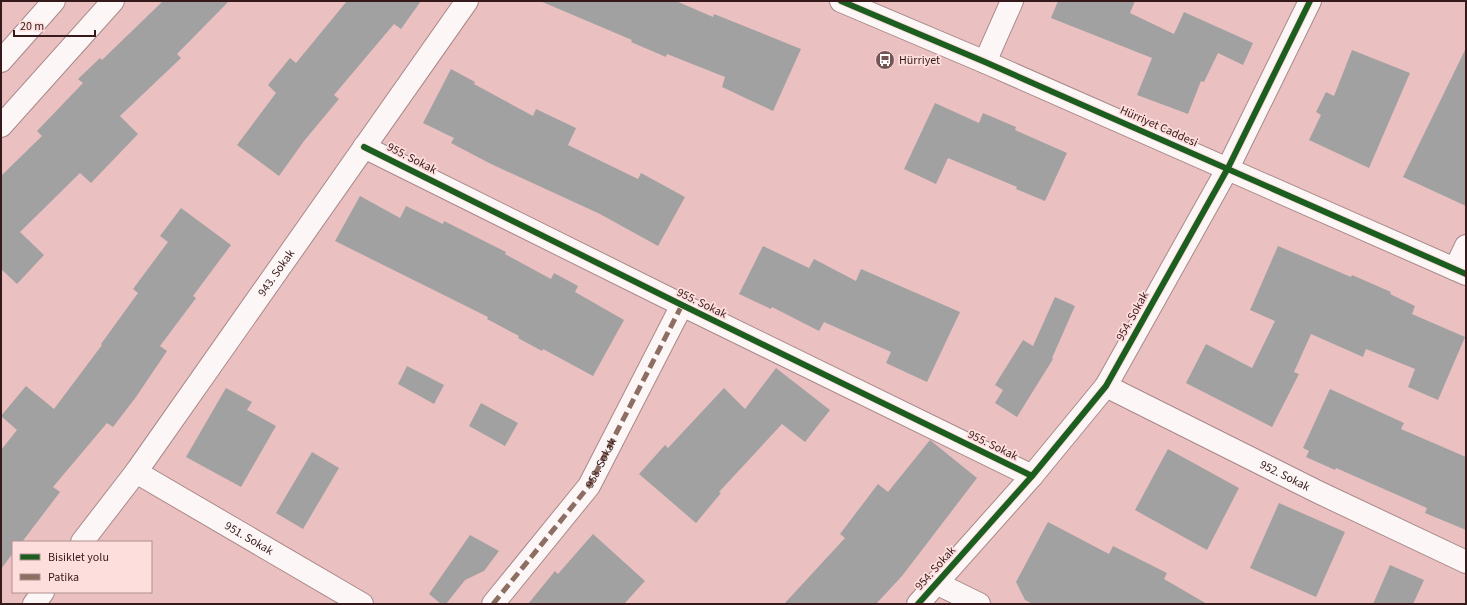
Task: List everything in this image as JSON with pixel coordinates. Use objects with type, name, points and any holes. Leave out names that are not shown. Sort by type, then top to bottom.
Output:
[{"type":"street","points":[[1,61],[54,1]]},
{"type":"street","points":[[1,126],[113,1]]},
{"type":"street","name":"943. Sokak","points":[[83,541],[136,472],[467,1]]},
{"type":"street","name":"Hürriyet Caddesi","points":[[841,1],[1228,168],[1461,272]]},
{"type":"street","points":[[985,62],[1012,1]]},
{"type":"street","name":"954. Sokak","points":[[918,604],[1032,476],[1106,386],[1228,168],[1310,1]]},
{"type":"street","name":"955. Sokak","points":[[364,146],[682,305],[1032,476]]},
{"type":"street","points":[[1461,272],[1466,246]]},
{"type":"street","name":"958. Sokak","points":[[492,604],[589,486],[682,305]]},
{"type":"street","name":"952. Sokak","points":[[1106,386],[1318,492],[1466,562]]},
{"type":"street","name":"951. Sokak","points":[[136,472],[362,604]]},
{"type":"street","points":[[936,583],[979,604]]},
{"type":"street","points":[[34,604],[43,593]]},
{"type":"building","points":[[163,1],[229,1],[177,54],[181,58],[120,116],[138,134],[91,183],[80,173],[20,232],[44,255],[17,284],[1,269],[1,176],[42,136],[37,131],[83,83],[78,79],[100,58],[102,60]]},
{"type":"building","points":[[347,1],[421,1],[401,29],[394,24],[334,95],[339,99],[304,141],[279,176],[237,145],[276,93],[268,85],[290,58],[296,63]]},
{"type":"building","points":[[540,1],[676,1],[713,17],[714,14],[801,49],[773,111],[722,87],[725,77],[667,54],[666,57],[631,42],[632,40]]},
{"type":"building","points":[[1058,1],[1135,1],[1130,13],[1174,34],[1184,12],[1253,43],[1243,65],[1218,53],[1204,82],[1201,81],[1188,114],[1137,95],[1152,58],[1051,18]]},
{"type":"building","points":[[1466,48],[1466,206],[1403,177]]},
{"type":"building","points":[[1352,50],[1410,73],[1369,168],[1309,140],[1321,115],[1316,112],[1326,92],[1334,96]]},
{"type":"building","points":[[451,69],[475,82],[474,84],[533,116],[536,109],[576,128],[568,145],[638,179],[641,173],[685,197],[658,246],[600,214],[491,164],[451,143],[454,138],[423,123]]},
{"type":"building","points":[[935,103],[979,123],[983,113],[1016,127],[1015,130],[1067,153],[1045,201],[1016,189],[1017,187],[948,158],[936,184],[904,169]]},
{"type":"building","points":[[360,196],[400,218],[406,206],[443,224],[444,221],[506,252],[505,254],[551,279],[554,273],[578,286],[575,292],[624,320],[593,376],[543,349],[542,351],[518,338],[519,336],[487,319],[488,317],[335,241]]},
{"type":"building","points":[[181,208],[231,245],[193,296],[196,298],[160,346],[167,351],[136,397],[113,427],[107,423],[53,487],[60,492],[23,541],[12,541],[12,554],[1,569],[1,450],[17,430],[1,416],[26,386],[54,409],[102,345],[101,344],[138,293],[133,289],[168,242],[160,236]]},
{"type":"building","points":[[763,246],[809,268],[814,259],[856,281],[861,269],[960,312],[927,382],[886,363],[891,352],[824,322],[819,331],[772,307],[771,309],[739,294]]},
{"type":"building","points":[[1278,246],[1391,292],[1390,294],[1415,306],[1412,314],[1465,337],[1438,400],[1408,387],[1415,369],[1366,349],[1363,357],[1311,334],[1294,372],[1299,374],[1272,427],[1186,383],[1206,344],[1252,368],[1275,321],[1250,310]]},
{"type":"building","points":[[1055,297],[1075,306],[1052,358],[1053,359],[1017,417],[995,403],[1003,390],[995,385],[1023,340],[1033,346]]},
{"type":"building","points":[[407,366],[444,385],[434,404],[398,384]]},
{"type":"building","points":[[776,368],[830,410],[805,442],[782,424],[719,492],[721,493],[696,523],[639,474],[665,445],[668,448],[724,388],[745,409]]},
{"type":"building","points":[[226,388],[252,402],[247,410],[276,426],[241,487],[186,457]]},
{"type":"building","points":[[1330,389],[1404,423],[1401,429],[1466,457],[1466,530],[1425,513],[1427,508],[1336,468],[1335,470],[1306,457],[1309,451],[1303,448]]},
{"type":"building","points":[[481,403],[518,423],[505,446],[469,426]]},
{"type":"building","points":[[930,440],[977,478],[902,576],[876,604],[784,604],[845,538],[840,534],[878,484],[888,492]]},
{"type":"building","points":[[1168,449],[1239,488],[1207,550],[1135,510]]},
{"type":"building","points":[[312,452],[339,468],[303,529],[276,513]]},
{"type":"building","points":[[1279,503],[1345,532],[1316,597],[1250,568]]},
{"type":"building","points":[[1048,522],[1109,554],[1113,546],[1167,573],[1164,579],[1207,604],[1033,604],[1025,600],[1016,582]]},
{"type":"building","points":[[593,534],[645,581],[624,604],[528,604],[555,571],[558,574]]},
{"type":"building","points":[[470,535],[499,551],[484,571],[465,580],[446,604],[441,604],[429,594]]},
{"type":"building","points":[[1390,565],[1424,580],[1413,604],[1373,604]]},
{"type":"marked path","points":[[493,604],[589,486],[682,305]]},
{"type":"cycle path","points":[[841,1],[985,62],[1466,274]]},
{"type":"cycle path","points":[[918,604],[1032,476],[1106,386],[1228,168],[1310,1]]},
{"type":"cycle path","points":[[364,147],[682,305],[1032,476]]},
{"type":"place","name":"Hürriyet","points":[[885,60]]}]
